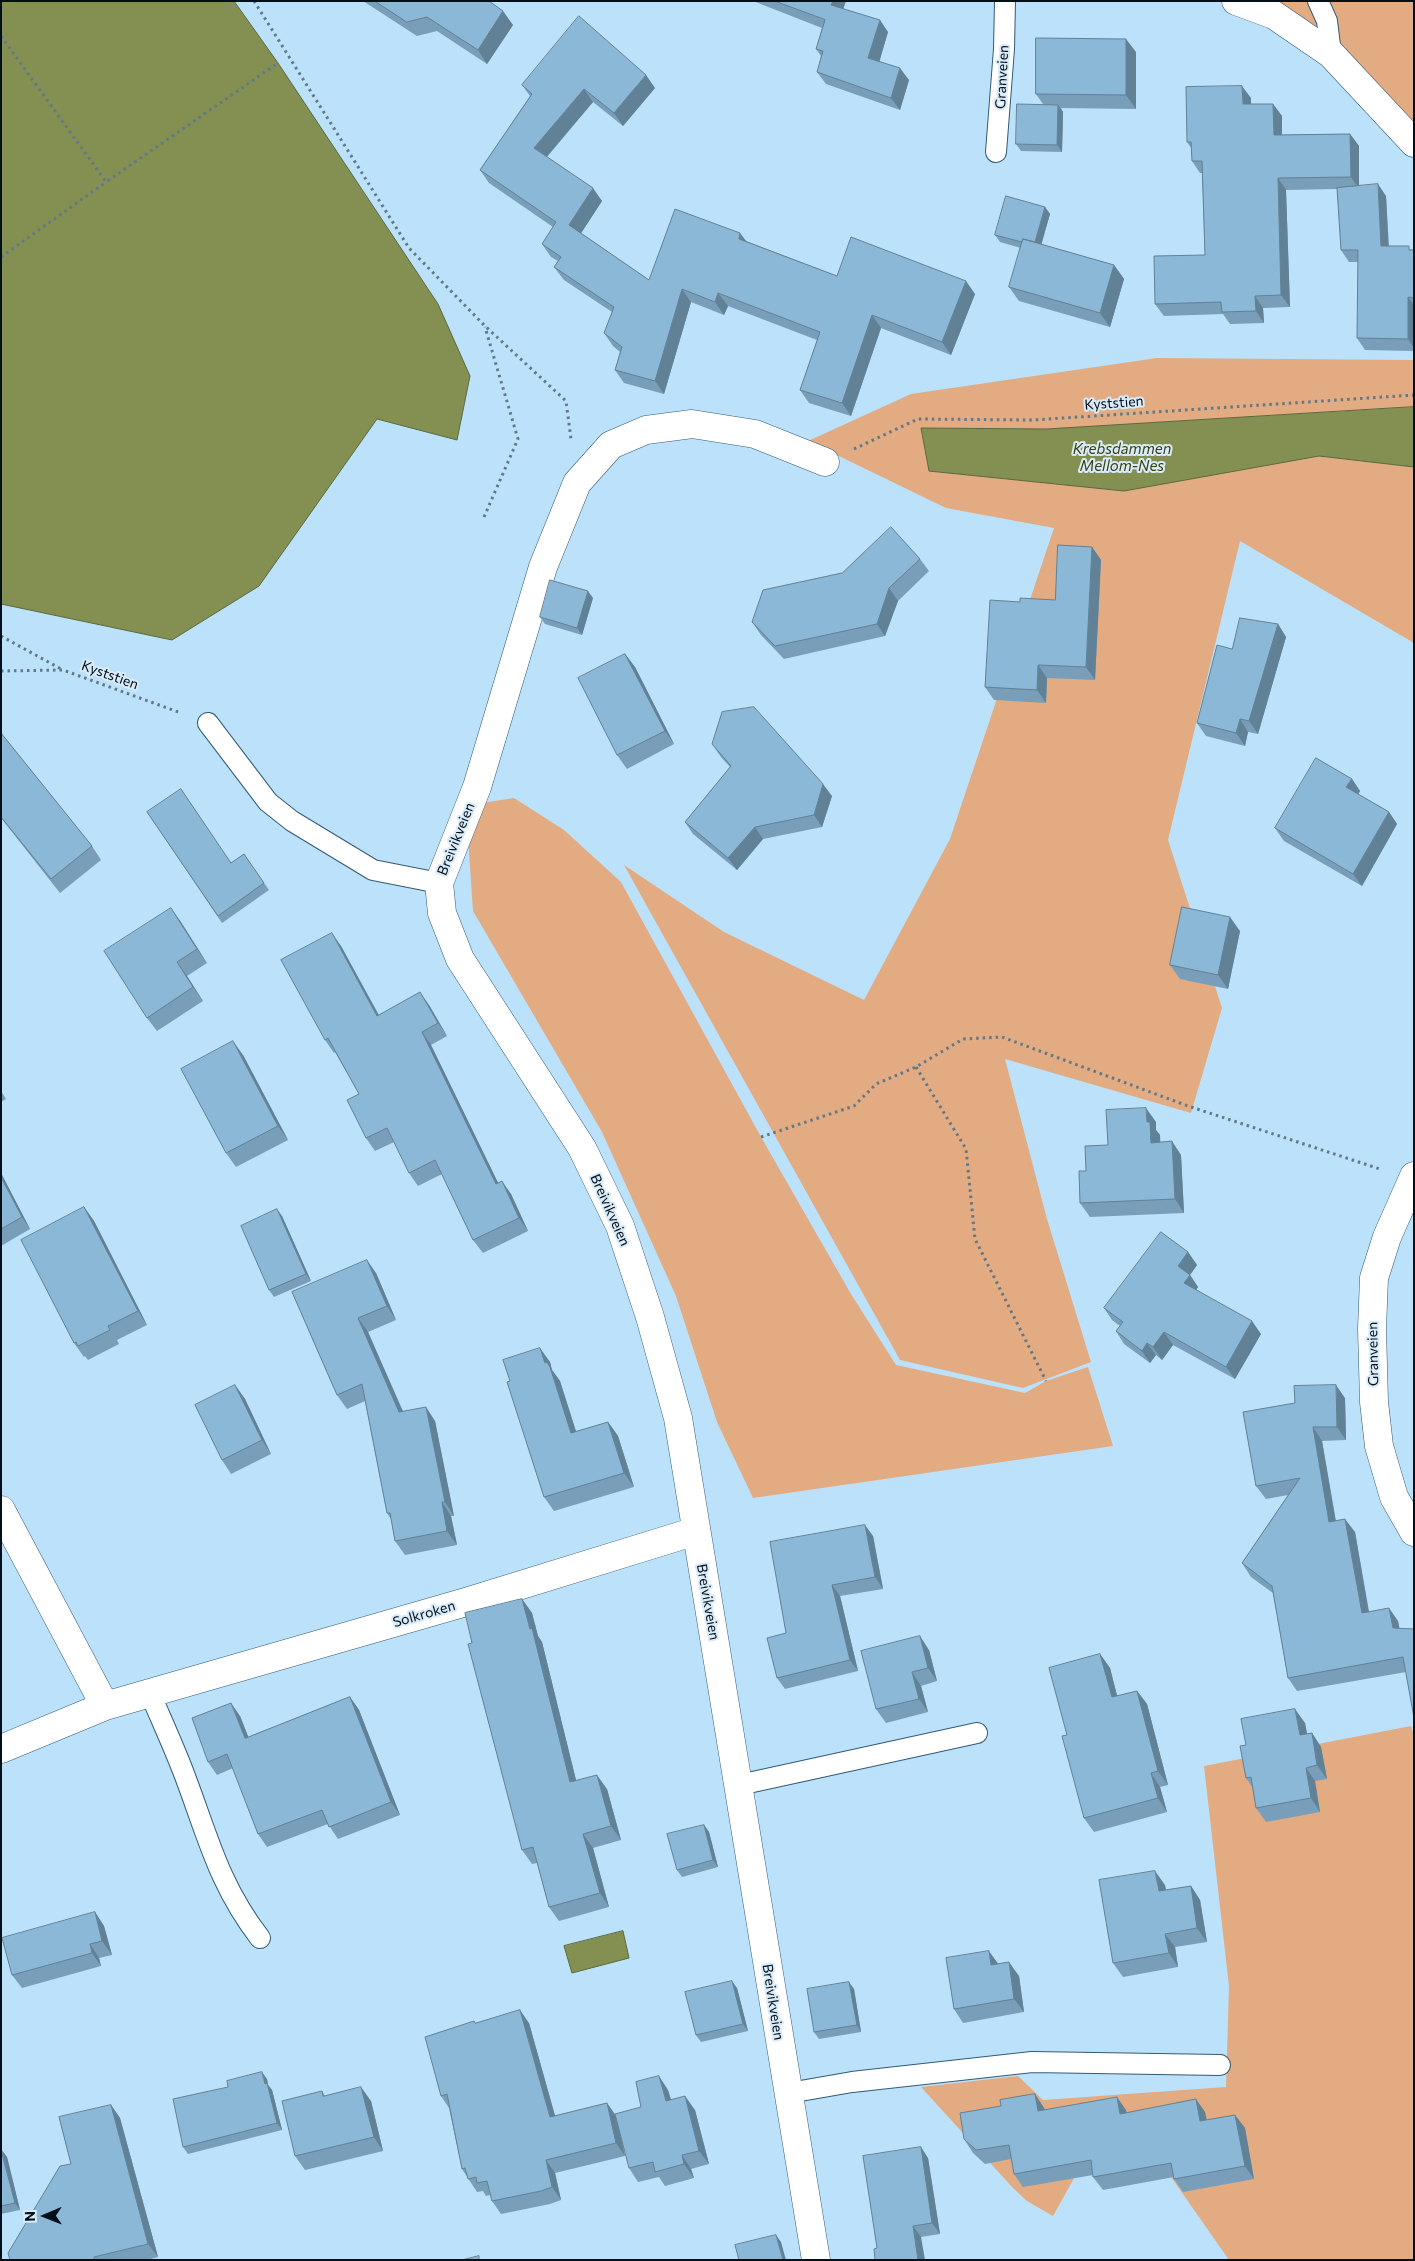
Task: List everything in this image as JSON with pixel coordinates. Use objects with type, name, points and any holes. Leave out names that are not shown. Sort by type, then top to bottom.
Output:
[{"type":"street","points":[[1236,1],[1274,16],[1331,54],[1414,143]]},
{"type":"street","name":"Breivikveien","points":[[816,2260],[678,1418],[650,1317],[620,1226],[582,1148],[460,959],[442,913],[439,883],[477,787],[543,567],[577,483],[611,445],[646,430],[692,424],[755,434],[825,462]]},
{"type":"street","name":"Granveien","points":[[1413,1178],[1387,1237],[1374,1278],[1372,1329],[1374,1402],[1379,1446],[1394,1497],[1414,1532]]},
{"type":"street","points":[[1,1510],[105,1706]]},
{"type":"street","name":"Solkroken","points":[[1,1749],[105,1706],[466,1602],[696,1531]]},
{"type":"lane","name":"Granveien","points":[[996,152],[1004,58],[1005,1]]},
{"type":"lane","points":[[1318,1],[1327,21],[1331,54]]},
{"type":"lane","points":[[208,723],[268,802],[292,821],[373,870],[439,883]]},
{"type":"lane","points":[[150,1693],[183,1771],[220,1873],[241,1913],[260,1938]]},
{"type":"lane","points":[[739,1785],[977,1733]]},
{"type":"lane","points":[[790,2093],[852,2082],[1032,2062],[1220,2066]]},
{"type":"path","points":[[254,1],[409,248],[485,326],[566,401],[577,483]]},
{"type":"path","points":[[1,36],[106,182]]},
{"type":"path","points":[[1,257],[278,62]]},
{"type":"path","points":[[484,517],[518,439],[485,326]]},
{"type":"path","name":"Kyststien","points":[[825,462],[918,419],[1033,420],[1414,396]]},
{"type":"path","points":[[1,636],[63,670]]},
{"type":"path","name":"Kyststien","points":[[1,671],[63,670],[208,723]]},
{"type":"path","points":[[761,1137],[854,1106],[876,1084],[916,1067],[963,1038],[1002,1037],[1188,1106],[1413,1178]]},
{"type":"path","points":[[916,1067],[966,1149],[974,1239],[1046,1381]]},
{"type":"shaded area","points":[[1266,1],[1414,1],[1414,144]]},
{"type":"shaded area","points":[[1157,358],[1414,360],[1414,643],[1240,541],[1168,840],[1222,1008],[1191,1113],[1005,1059],[1047,1219],[1091,1362],[1023,1388],[900,1360],[624,865],[724,932],[864,1000],[950,839],[1054,528],[946,508],[808,441],[911,394]]},
{"type":"shaded area","points":[[514,798],[564,830],[621,882],[761,1137],[851,1294],[896,1365],[1025,1393],[1046,1381],[1088,1367],[1113,1446],[753,1498],[717,1422],[676,1296],[602,1132],[473,911],[468,837],[482,803]]},
{"type":"shaded area","points":[[1411,1726],[1414,1735],[1414,2260],[1229,2260],[1171,2177],[1077,2173],[1053,2216],[1027,2201],[921,2087],[1018,2076],[1043,2100],[1226,2087],[1229,1986],[1204,1766]]},
{"type":"water","points":[[1,1],[234,1],[278,63],[438,304],[470,376],[457,440],[377,419],[259,586],[172,640],[1,604]]},
{"type":"water","name":"Krebsdammen Mellom-Nes","points":[[1414,407],[1414,467],[1319,456],[1124,491],[929,471],[921,428],[1046,429]]},
{"type":"water","points":[[623,1931],[629,1958],[572,1973],[564,1946]]},
{"type":"building","points":[[375,1],[489,1],[503,11],[478,50],[427,17],[407,22]]},
{"type":"building","points":[[775,1],[833,1],[831,5],[880,20],[868,58],[900,68],[891,98],[817,72],[823,51],[816,49],[825,20]]},
{"type":"building","points":[[579,16],[646,75],[614,113],[584,89],[534,148],[593,188],[569,225],[649,280],[675,209],[740,233],[739,239],[837,276],[851,237],[966,281],[942,342],[872,315],[842,403],[800,390],[820,332],[718,293],[715,302],[682,289],[655,381],[615,370],[622,347],[604,333],[614,307],[554,267],[561,257],[542,244],[556,222],[480,170],[532,94],[522,85]]},
{"type":"building","points":[[1036,38],[1126,39],[1126,95],[1036,94]]},
{"type":"building","points":[[1242,86],[1243,104],[1273,104],[1274,135],[1350,134],[1351,177],[1278,178],[1281,295],[1255,296],[1256,311],[1222,312],[1221,302],[1155,304],[1154,256],[1205,255],[1202,161],[1192,161],[1191,142],[1187,142],[1186,87]]},
{"type":"building","points":[[1017,104],[1058,105],[1057,145],[1016,144]]},
{"type":"building","points":[[1378,184],[1381,246],[1409,246],[1409,250],[1414,250],[1414,298],[1408,297],[1408,339],[1357,338],[1358,250],[1341,250],[1337,188]]},
{"type":"building","points":[[1006,196],[1045,207],[1035,242],[1023,239],[1022,242],[995,235]]},
{"type":"building","points":[[1023,239],[1114,265],[1100,313],[1009,287]]},
{"type":"building","points":[[891,527],[920,559],[889,588],[877,624],[775,646],[752,622],[763,590],[842,573]]},
{"type":"building","points":[[1058,545],[1092,547],[1086,667],[1038,665],[1037,690],[985,687],[990,600],[1020,602],[1020,598],[1055,600]]},
{"type":"building","points":[[550,580],[588,591],[577,628],[540,617]]},
{"type":"building","points":[[1240,618],[1278,624],[1249,721],[1240,719],[1236,733],[1197,723],[1217,645],[1232,649]]},
{"type":"building","points":[[625,654],[665,731],[617,755],[578,678]]},
{"type":"building","points":[[754,707],[823,784],[814,815],[755,827],[728,858],[685,822],[731,766],[712,744],[722,712]]},
{"type":"building","points":[[1,733],[92,846],[51,879],[1,817]]},
{"type":"building","points":[[1316,758],[1352,779],[1346,787],[1389,812],[1353,874],[1275,828]]},
{"type":"building","points":[[181,789],[231,863],[244,854],[264,883],[218,916],[147,812]]},
{"type":"building","points":[[1182,907],[1230,917],[1218,975],[1170,965]]},
{"type":"building","points":[[171,908],[197,949],[177,962],[193,987],[147,1018],[104,951]]},
{"type":"building","points":[[332,933],[377,1016],[420,992],[438,1023],[422,1032],[496,1184],[502,1181],[519,1218],[473,1240],[435,1160],[409,1173],[387,1128],[366,1138],[347,1100],[359,1094],[328,1038],[325,1040],[281,960]]},
{"type":"building","points":[[233,1041],[278,1126],[226,1153],[181,1069]]},
{"type":"building","points":[[1146,1108],[1147,1122],[1150,1122],[1151,1143],[1172,1141],[1175,1199],[1080,1203],[1079,1171],[1086,1171],[1085,1146],[1108,1145],[1106,1110]]},
{"type":"building","points":[[1,1177],[22,1217],[1,1229]]},
{"type":"building","points":[[84,1207],[138,1311],[108,1326],[110,1330],[78,1346],[76,1342],[74,1343],[21,1240]]},
{"type":"building","points":[[277,1209],[306,1274],[269,1290],[241,1226]]},
{"type":"building","points":[[1161,1232],[1188,1252],[1178,1266],[1190,1275],[1184,1283],[1252,1321],[1226,1367],[1164,1332],[1153,1347],[1147,1343],[1142,1351],[1116,1331],[1123,1322],[1104,1308]]},
{"type":"building","points":[[367,1260],[387,1306],[358,1318],[399,1412],[426,1407],[445,1502],[442,1502],[447,1531],[395,1541],[390,1513],[387,1513],[362,1384],[337,1395],[292,1292]]},
{"type":"building","points":[[540,1348],[545,1363],[547,1362],[550,1367],[571,1433],[608,1422],[624,1473],[544,1497],[507,1382],[510,1381],[503,1360]]},
{"type":"building","points":[[235,1385],[262,1440],[222,1460],[195,1405]]},
{"type":"building","points":[[1336,1385],[1337,1427],[1313,1427],[1329,1522],[1345,1519],[1362,1613],[1389,1608],[1393,1628],[1414,1629],[1414,1718],[1403,1657],[1288,1678],[1272,1586],[1242,1563],[1300,1478],[1256,1486],[1243,1412],[1295,1403],[1294,1386]]},
{"type":"building","points":[[865,1525],[875,1577],[832,1585],[850,1660],[777,1678],[767,1638],[786,1633],[770,1542]]},
{"type":"building","points":[[522,1599],[530,1629],[532,1628],[570,1782],[597,1775],[611,1826],[583,1834],[600,1893],[549,1907],[533,1847],[522,1850],[468,1644],[472,1643],[465,1613]]},
{"type":"building","points":[[920,1636],[928,1668],[912,1672],[919,1699],[876,1709],[861,1651]]},
{"type":"building","points":[[1100,1654],[1112,1697],[1137,1691],[1158,1771],[1151,1773],[1158,1798],[1084,1818],[1062,1736],[1067,1735],[1049,1668]]},
{"type":"building","points":[[350,1697],[391,1802],[329,1827],[322,1810],[258,1834],[227,1754],[208,1762],[192,1718],[231,1703],[245,1738]]},
{"type":"building","points":[[1295,1709],[1300,1735],[1312,1733],[1317,1765],[1306,1768],[1311,1798],[1256,1808],[1251,1777],[1246,1778],[1240,1746],[1246,1745],[1241,1719]]},
{"type":"building","points":[[704,1825],[713,1860],[677,1870],[667,1834]]},
{"type":"building","points":[[1155,1871],[1159,1891],[1191,1886],[1197,1928],[1165,1934],[1169,1953],[1113,1963],[1099,1880]]},
{"type":"building","points":[[95,1912],[102,1941],[90,1944],[92,1953],[12,1975],[2,1938]]},
{"type":"building","points":[[989,1951],[991,1965],[1009,1962],[1014,1999],[954,2009],[946,1958]]},
{"type":"building","points":[[732,1981],[743,2024],[696,2035],[685,1992]]},
{"type":"building","points":[[849,1982],[857,2025],[814,2032],[807,1989]]},
{"type":"building","points":[[520,2010],[550,2117],[607,2103],[616,2143],[546,2160],[552,2187],[492,2201],[487,2181],[477,2183],[476,2177],[468,2179],[465,2168],[462,2169],[447,2094],[441,2096],[425,2037],[474,2021],[475,2023]]},
{"type":"building","points":[[262,2072],[265,2084],[267,2083],[277,2123],[183,2147],[173,2099],[228,2087],[227,2081]]},
{"type":"building","points":[[659,2076],[666,2101],[685,2096],[699,2151],[682,2155],[684,2164],[655,2172],[653,2162],[629,2168],[615,2114],[641,2107],[636,2082]]},
{"type":"building","points":[[361,2087],[374,2137],[295,2156],[282,2101],[322,2091],[323,2096]]},
{"type":"building","points":[[1035,2094],[1038,2111],[1117,2097],[1120,2114],[1196,2099],[1200,2121],[1235,2115],[1245,2166],[1174,2179],[1171,2163],[1093,2177],[1091,2160],[1014,2174],[1009,2145],[976,2150],[964,2139],[960,2113],[1001,2106],[1000,2100]]},
{"type":"building","points":[[111,2105],[148,2244],[94,2257],[94,2260],[10,2260],[8,2253],[60,2166],[71,2164],[59,2117]]},
{"type":"building","points":[[921,2147],[932,2223],[913,2226],[918,2260],[875,2260],[874,2249],[877,2248],[863,2156]]},
{"type":"building","points":[[1,2150],[15,2203],[1,2206]]},
{"type":"building","points":[[776,2235],[783,2260],[739,2260],[735,2245]]},
{"type":"building","points":[[479,2256],[479,2260],[462,2260]]}]
